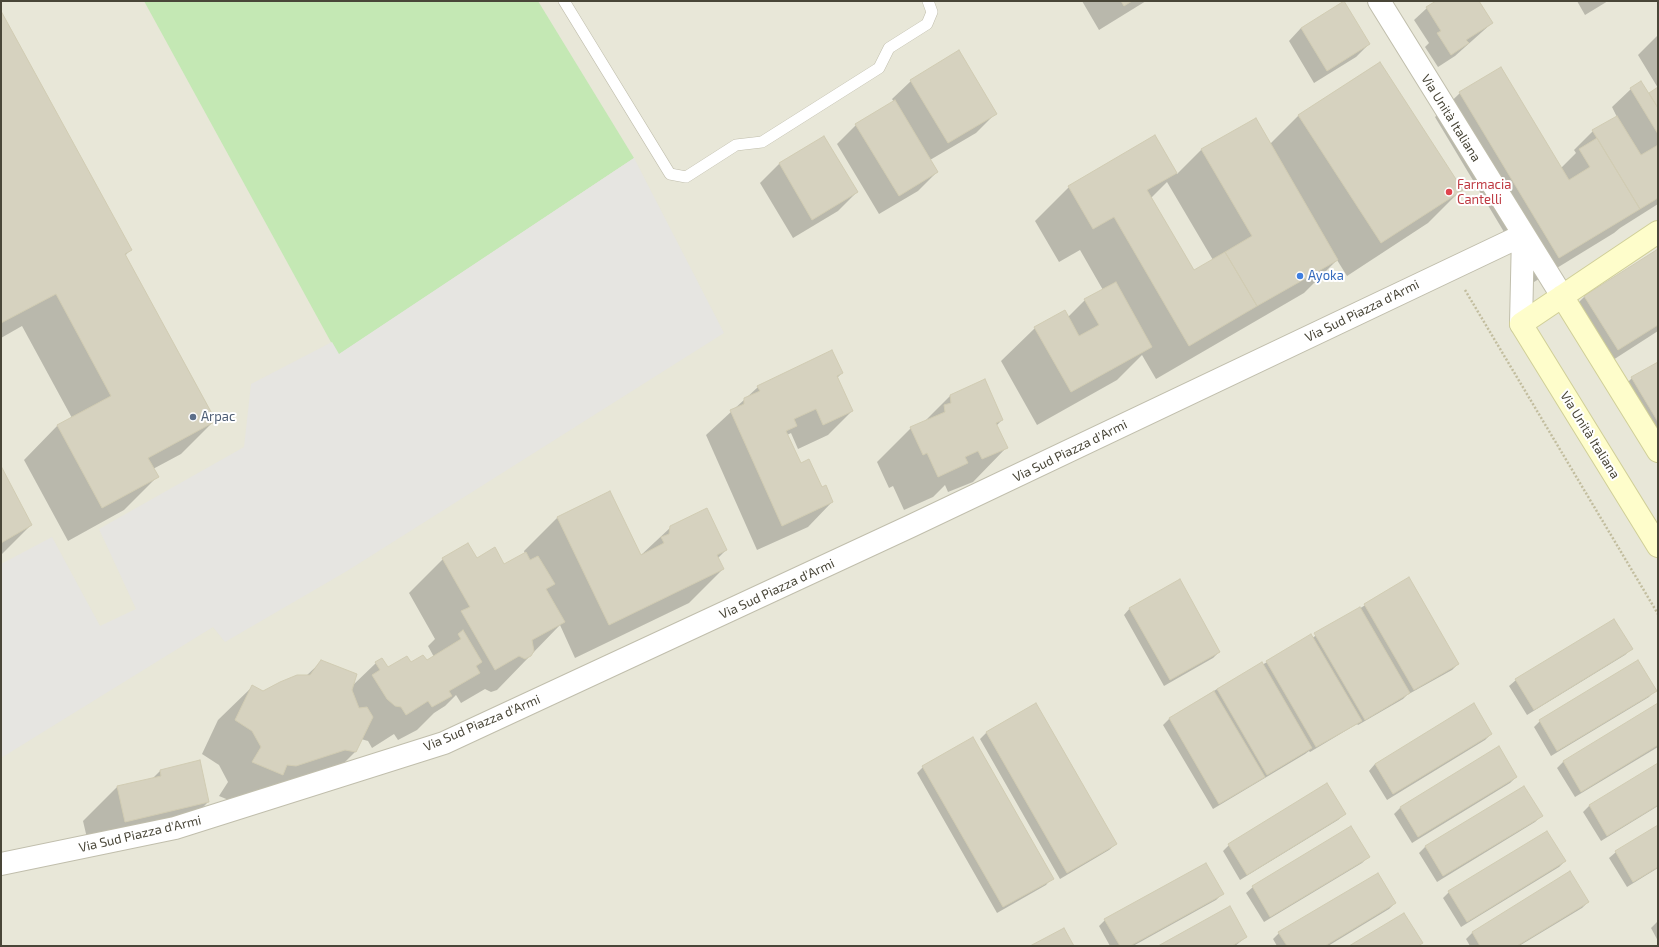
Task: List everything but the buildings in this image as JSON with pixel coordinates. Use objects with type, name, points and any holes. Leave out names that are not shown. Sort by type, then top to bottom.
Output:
[{"type":"main road","points":[[1521,324],[1658,232]]},
{"type":"main road","name":"Via Unità Italiana","points":[[1562,296],[1658,451]]},
{"type":"main road","name":"Via Unità Italiana","points":[[1521,324],[1656,540]]},
{"type":"street","name":"Via Unità Italiana","points":[[1379,1],[1562,296]]},
{"type":"street","name":"Via Sud Piazza d'Armi","points":[[1,864],[175,828],[444,743],[898,532],[1523,235]]},
{"type":"street","points":[[1521,324],[1523,235]]},
{"type":"lane","points":[[564,1],[670,174],[686,177],[736,145],[762,142],[879,68],[889,48],[927,24],[932,12],[928,1]]},
{"type":"path","points":[[1452,268],[1658,614]]},
{"type":"shaded area","points":[[1,1],[1658,1],[1658,946],[1,946]]},
{"type":"shaded area","points":[[634,158],[724,333],[347,571],[225,642],[213,627],[1,758],[1,564],[52,537],[100,626],[136,609],[99,529],[244,447],[251,384],[332,342],[339,354]]},
{"type":"green space","points":[[144,1],[538,1],[634,158],[338,355]]},
{"type":"place","name":"Farmacia Cantelli","points":[[1449,192]]},
{"type":"place","name":"Ayoka","points":[[1300,276]]},
{"type":"place","name":"Arpac","points":[[193,417]]}]
